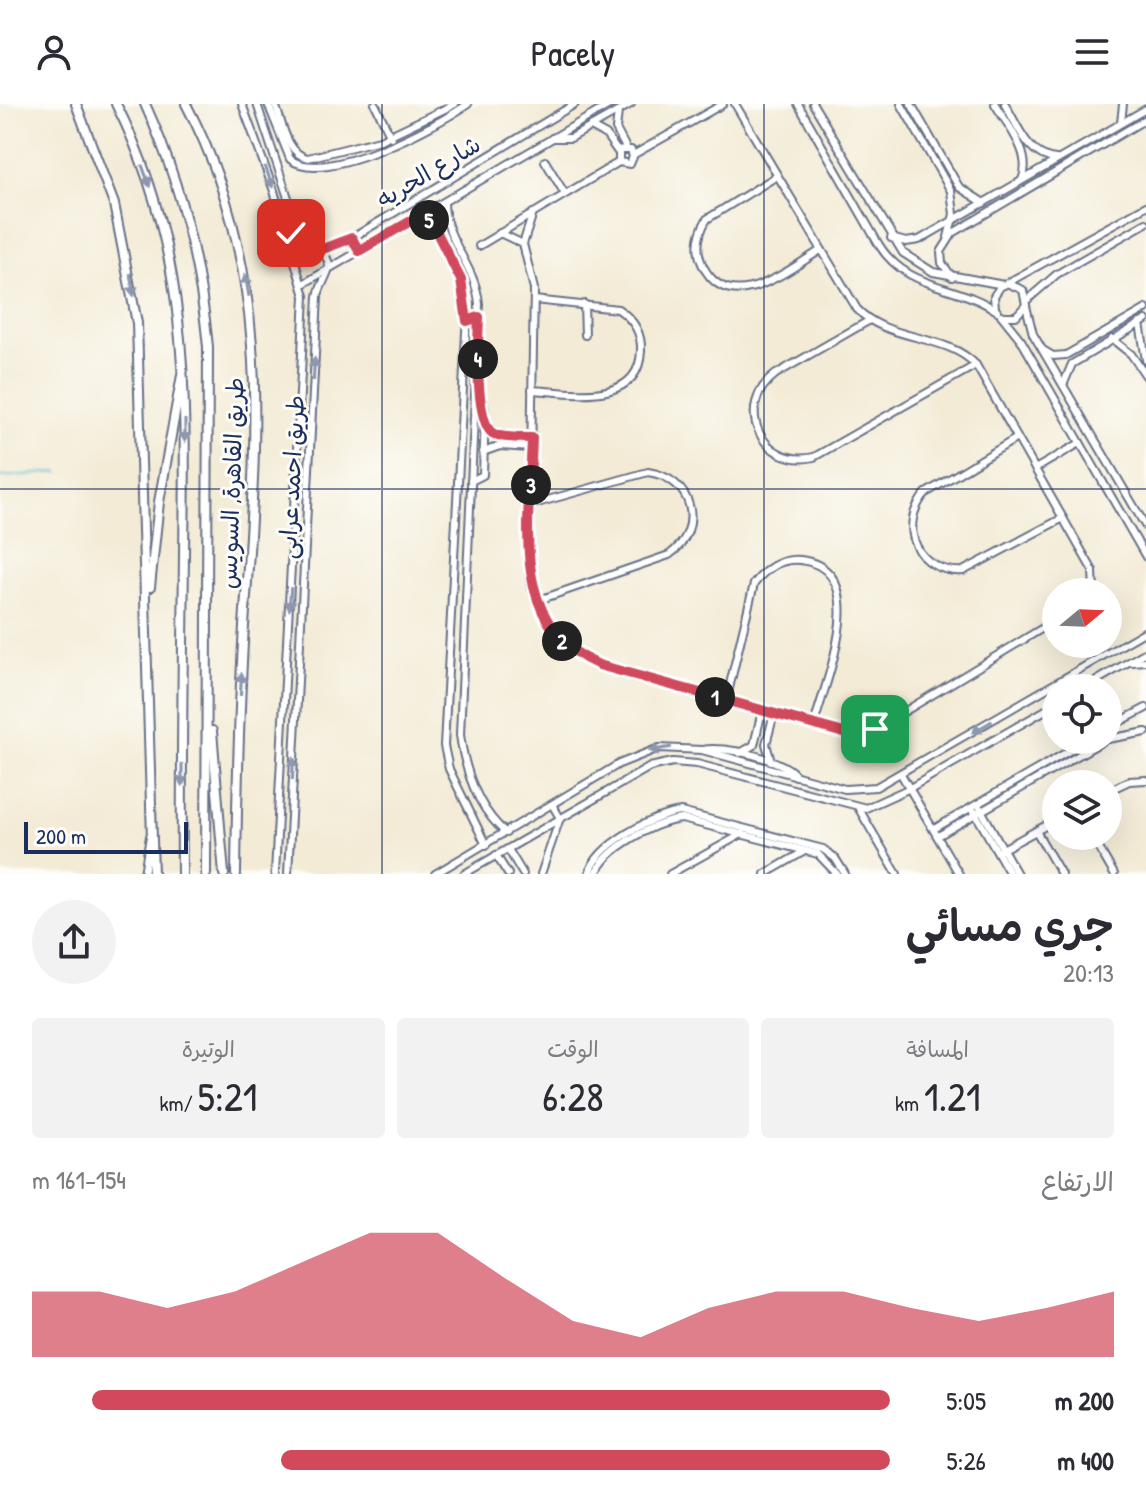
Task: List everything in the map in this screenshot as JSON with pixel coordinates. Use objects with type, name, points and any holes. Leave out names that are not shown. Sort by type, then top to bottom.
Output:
[{"type":"highway","points":[[76,104],[114,204],[134,299],[140,371],[153,874]]},
{"type":"highway","name":"طريق القاهرة, السويس","points":[[116,104],[161,220],[175,281],[184,367],[182,874]]},
{"type":"highway","name":"طريق القاهرة, السويس","points":[[145,104],[180,194],[206,321],[210,398],[206,874]]},
{"type":"highway","name":"طريق القاهرة, السويس","points":[[186,104],[208,152],[232,220],[248,287],[255,354],[256,421],[241,692],[236,874]]},
{"type":"highway","points":[[147,627],[156,520],[175,401],[184,367]]},
{"type":"highway","points":[[208,698],[224,874]]},
{"type":"street","name":"طريق احمد عرابى","points":[[242,104],[303,284],[299,456],[275,874]]},
{"type":"street","points":[[257,104],[298,228],[307,241],[328,258],[329,270]]},
{"type":"street","points":[[268,104],[295,158],[303,166],[391,136],[455,104]]},
{"type":"street","points":[[275,104],[286,141]]},
{"type":"street","points":[[375,104],[395,144]]},
{"type":"street","points":[[320,161],[395,144],[468,104]]},
{"type":"street","name":"شارع الحريه","points":[[296,261],[352,238],[575,104]]},
{"type":"street","name":"شارع الحريه","points":[[303,284],[611,104]]},
{"type":"street","points":[[552,138],[567,139],[631,104]]},
{"type":"street","points":[[479,246],[619,162],[630,164],[633,155],[723,104]]},
{"type":"street","points":[[735,104],[854,305],[870,320],[961,354],[976,365],[1095,578]]},
{"type":"street","points":[[798,104],[884,253],[903,272],[926,285],[963,293],[999,313],[1016,316],[1057,274],[1146,223]]},
{"type":"street","points":[[813,104],[891,238],[917,264],[952,277],[1019,287],[1040,346],[1146,527]]},
{"type":"street","points":[[901,104],[951,191],[955,206],[941,258],[952,277]]},
{"type":"street","points":[[911,104],[959,187],[984,203]]},
{"type":"street","points":[[995,104],[1021,148],[1026,167],[1022,181]]},
{"type":"street","points":[[1005,104],[1028,143],[1042,156],[1060,158]]},
{"type":"street","points":[[1121,123],[1123,104]]},
{"type":"street","points":[[891,238],[906,242],[919,240],[1146,109]]},
{"type":"street","points":[[618,112],[616,129],[633,155]]},
{"type":"street","points":[[948,237],[1146,119]]},
{"type":"street","points":[[814,132],[826,126]]},
{"type":"street","points":[[591,127],[606,135],[618,152],[619,162]]},
{"type":"street","points":[[606,135],[616,129]]},
{"type":"street","points":[[520,136],[528,152]]},
{"type":"street","points":[[1021,148],[1026,149],[1028,143]]},
{"type":"street","points":[[1080,147],[1085,155]]},
{"type":"street","points":[[618,152],[626,148]]},
{"type":"street","points":[[545,161],[565,194]]},
{"type":"street","points":[[777,176],[707,219],[698,249],[705,270],[729,289],[750,290],[821,250]]},
{"type":"street","points":[[951,191],[959,187]]},
{"type":"street","points":[[444,202],[450,235],[476,284],[479,317],[460,735],[464,766],[481,802],[493,821],[506,833]]},
{"type":"street","points":[[860,211],[871,204]]},
{"type":"street","points":[[1146,206],[1007,284],[994,296],[999,313],[1028,351],[1146,557]]},
{"type":"street","points":[[533,213],[523,244],[533,278],[534,300],[529,573],[536,601],[560,639],[590,661],[849,734],[875,729],[1042,628]]},
{"type":"street","points":[[421,215],[431,221],[456,267],[465,293],[467,321],[444,746],[449,769],[486,845]]},
{"type":"street","points":[[287,231],[293,233],[298,228]]},
{"type":"street","points":[[500,233],[523,244]]},
{"type":"street","points":[[352,238],[359,251]]},
{"type":"street","points":[[1050,261],[1057,274]]},
{"type":"street","name":"طريق احمد عرابى","points":[[288,874],[318,296],[329,270]]},
{"type":"street","points":[[963,293],[968,289],[967,280]]},
{"type":"street","points":[[532,390],[603,393],[621,387],[634,374],[642,347],[632,321],[610,306],[534,300]]},
{"type":"street","points":[[584,304],[585,335]]},
{"type":"street","points":[[1028,351],[1030,343],[1060,356],[1078,349],[1146,309]]},
{"type":"street","points":[[467,321],[479,317]]},
{"type":"street","points":[[870,320],[776,374],[763,385],[756,400],[754,416],[758,433],[774,451],[798,459],[814,457],[976,365]]},
{"type":"street","points":[[1064,387],[1067,368],[1143,322],[1146,376]]},
{"type":"street","points":[[1112,339],[1144,363]]},
{"type":"street","points":[[1078,349],[1082,357]]},
{"type":"street","points":[[471,481],[483,475],[485,422],[478,379]]},
{"type":"street","points":[[485,422],[491,432],[532,438]]},
{"type":"street","points":[[500,435],[500,446]]},
{"type":"street","points":[[1017,438],[926,493],[916,506],[911,521],[915,546],[931,564],[947,571],[963,571],[1063,518]]},
{"type":"street","points":[[1035,469],[1080,443]]},
{"type":"street","points":[[483,452],[500,446],[531,448]]},
{"type":"street","points":[[530,505],[648,472],[675,482],[687,496],[692,515],[688,534],[669,555],[536,601]]},
{"type":"street","points":[[1111,496],[1123,489]]},
{"type":"street","points":[[455,542],[469,542]]},
{"type":"street","points":[[726,701],[754,584],[764,572],[778,563],[810,562],[831,575],[843,605],[814,725]]},
{"type":"street","points":[[435,874],[619,764],[646,752],[674,747],[702,750],[861,791],[901,774],[1144,633]]},
{"type":"street","points":[[1108,674],[1146,652]]},
{"type":"street","points":[[1128,662],[1146,661]]},
{"type":"street","points":[[1122,721],[1146,708]]},
{"type":"street","points":[[1015,709],[1024,723]]},
{"type":"street","points":[[740,753],[750,750],[756,741],[762,711]]},
{"type":"street","points":[[464,874],[640,772],[662,764],[697,764],[859,809],[880,805],[1042,712]]},
{"type":"street","points":[[771,761],[766,744],[774,714]]},
{"type":"street","points":[[1122,736],[1146,732]]},
{"type":"street","points":[[756,741],[766,744]]},
{"type":"street","points":[[702,750],[720,748],[771,761],[788,766],[796,776]]},
{"type":"street","points":[[936,833],[1065,754]]},
{"type":"street","points":[[977,809],[1079,754]]},
{"type":"street","points":[[774,785],[776,771]]},
{"type":"street","points":[[901,774],[959,874]]},
{"type":"street","points":[[1122,784],[1146,780]]},
{"type":"street","points":[[470,808],[481,802]]},
{"type":"street","points":[[541,874],[560,818],[553,806]]},
{"type":"street","points":[[859,809],[897,874]]},
{"type":"street","points":[[977,809],[1017,874]]},
{"type":"street","points":[[589,874],[594,860],[607,847],[673,813],[690,812],[832,860]]},
{"type":"street","points":[[278,816],[291,817]]},
{"type":"street","points":[[596,874],[611,853],[668,822],[690,820],[742,834],[757,834]]},
{"type":"street","points":[[1001,851],[1042,828]]},
{"type":"street","points":[[144,874],[152,829]]},
{"type":"street","points":[[721,844],[724,829]]},
{"type":"street","points":[[1036,831],[1061,874]]},
{"type":"street","points":[[670,874],[742,834]]},
{"type":"street","points":[[766,837],[816,847],[845,874]]},
{"type":"street","points":[[508,849],[523,874]]},
{"type":"street","points":[[1100,850],[1114,874]]},
{"type":"street","points":[[765,874],[805,851]]},
{"type":"street","points":[[1001,851],[1010,874]]},
{"type":"street","points":[[496,855],[508,874]]},
{"type":"street","points":[[832,860],[837,874]]},
{"type":"waterway","points":[[0,477],[59,472]]},
{"type":"route","points":[[291,233],[298,228],[311,245],[320,250],[352,238],[359,251],[421,215],[431,221],[461,280],[467,321],[479,317],[478,385],[486,425],[497,435],[532,438],[530,583],[544,617],[567,646],[599,665],[844,733],[865,733],[875,729]]}]
